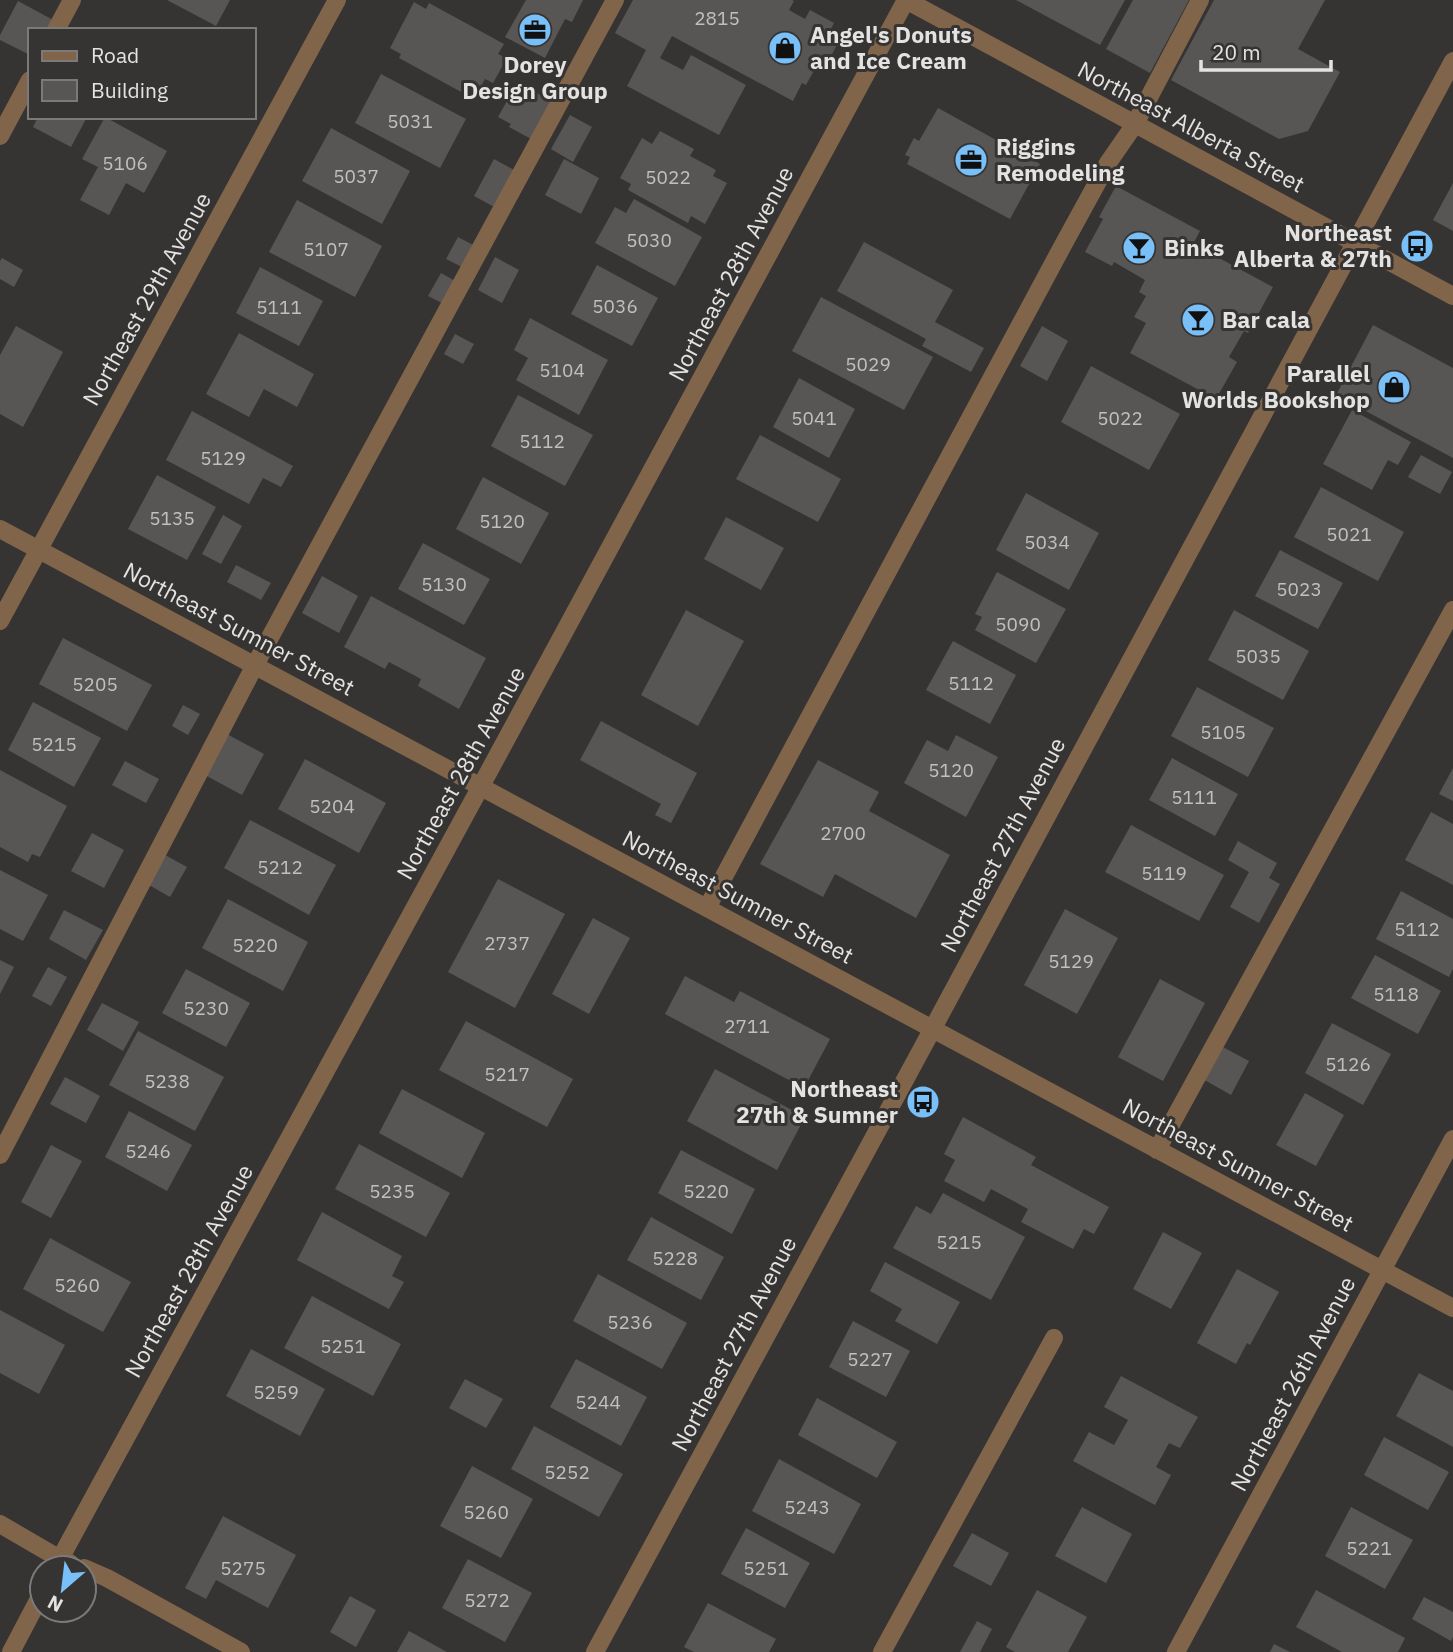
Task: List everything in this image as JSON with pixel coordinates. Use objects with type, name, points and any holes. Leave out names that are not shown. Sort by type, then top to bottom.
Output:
[{"type":"street","points":[[57,28],[72,0]]},
{"type":"street","name":"Northeast 29th Avenue","points":[[0,621],[337,0]]},
{"type":"street","points":[[0,1155],[255,665],[615,0]]},
{"type":"street","name":"Northeast Alberta Street","points":[[906,0],[1453,296]]},
{"type":"street","name":"Northeast 28th Avenue","points":[[63,1554],[906,0]]},
{"type":"street","points":[[707,908],[1108,163],[1135,124],[1200,0]]},
{"type":"street","name":"Northeast 27th Avenue","points":[[595,1652],[1453,61]]},
{"type":"street","points":[[0,136],[28,84]]},
{"type":"street","name":"Northeast Sumner Street","points":[[0,529],[1453,1308]]},
{"type":"street","points":[[1157,1150],[1453,610]]},
{"type":"street","name":"Northeast 26th Avenue","points":[[1176,1652],[1453,1139]]},
{"type":"street","points":[[882,1652],[1054,1338]]},
{"type":"street","points":[[0,1524],[45,1554]]},
{"type":"street","points":[[98,1574],[241,1652]]},
{"type":"street","points":[[10,1652],[28,1619]]},
{"type":"building","points":[[167,0],[230,0],[216,26]]},
{"type":"building","name":"Dorey Design Group","points":[[526,0],[583,0],[572,22],[565,19],[545,58],[505,37]]},
{"type":"building","points":[[633,0],[792,0],[794,1],[789,10],[805,19],[810,10],[834,23],[829,33],[840,39],[828,62],[821,58],[806,85],[802,83],[793,101],[672,36],[660,58],[683,70],[691,55],[746,85],[719,135],[627,86],[646,50],[615,33]]},
{"type":"building","points":[[1016,0],[1125,0],[1100,45]]},
{"type":"building","points":[[1133,0],[1189,0],[1150,73],[1106,49]]},
{"type":"building","points":[[1214,0],[1325,0],[1298,49],[1340,72],[1308,131],[1279,139],[1171,80]]},
{"type":"building","points":[[18,1],[55,21],[51,28],[28,28],[28,54],[0,40]]},
{"type":"building","points":[[414,2],[426,9],[429,3],[504,44],[498,54],[507,58],[493,83],[485,79],[474,99],[399,58],[401,54],[390,48]]},
{"type":"building","points":[[381,74],[466,119],[440,168],[355,123]]},
{"type":"building","points":[[529,89],[554,102],[533,140],[509,127],[511,124],[498,117],[513,90],[525,97]]},
{"type":"building","name":"Riggins Remodeling","points":[[938,108],[1040,164],[1010,219],[907,164],[910,157],[905,155],[914,138],[919,141]]},
{"type":"building","points":[[570,115],[592,127],[573,162],[551,149]]},
{"type":"building","points":[[37,119],[86,119],[71,147],[33,127]]},
{"type":"building","points":[[104,119],[109,119],[167,151],[144,193],[126,183],[109,215],[80,200],[98,167],[82,159]]},
{"type":"building","points":[[331,128],[410,171],[382,224],[302,181]]},
{"type":"building","points":[[660,131],[694,149],[690,156],[716,170],[713,176],[727,183],[705,224],[691,216],[688,223],[628,190],[631,184],[620,178],[642,138],[652,144]]},
{"type":"building","points":[[494,159],[516,171],[496,208],[474,196]]},
{"type":"building","points":[[564,159],[599,178],[581,214],[545,195]]},
{"type":"building","points":[[1453,183],[1453,231],[1433,220]]},
{"type":"building","name":"Bar cala","points":[[1116,186],[1200,231],[1193,244],[1273,287],[1248,333],[1244,331],[1229,357],[1237,362],[1216,399],[1130,353],[1146,323],[1134,317],[1146,296],[1139,292],[1145,280],[1114,262],[1112,266],[1085,252],[1103,219],[1099,217]]},
{"type":"building","points":[[634,199],[702,237],[675,286],[595,243],[615,207],[626,213]]},
{"type":"building","points":[[297,200],[382,246],[355,297],[269,252]]},
{"type":"building","points":[[458,237],[475,246],[464,268],[446,259]]},
{"type":"building","points":[[864,242],[953,290],[935,322],[984,348],[971,372],[922,346],[926,339],[837,291]]},
{"type":"building","points":[[495,257],[519,270],[502,303],[478,290]]},
{"type":"building","points":[[2,258],[23,270],[14,287],[0,279]]},
{"type":"building","points":[[597,265],[658,298],[632,346],[571,314]]},
{"type":"building","points":[[260,267],[323,301],[299,346],[236,313]]},
{"type":"building","points":[[441,273],[457,282],[444,304],[428,296]]},
{"type":"building","points":[[821,297],[933,357],[904,410],[792,351]]},
{"type":"building","points":[[530,318],[608,360],[579,415],[516,380],[528,358],[514,350]]},
{"type":"building","name":"Parallel Worlds Bookshop","points":[[1373,325],[1453,368],[1453,458],[1336,395]]},
{"type":"building","points":[[16,326],[63,352],[23,427],[0,414],[0,355]]},
{"type":"building","points":[[1042,326],[1068,341],[1047,381],[1020,366]]},
{"type":"building","points":[[239,333],[314,374],[297,407],[264,389],[249,417],[206,394]]},
{"type":"building","points":[[455,334],[474,344],[463,364],[444,354]]},
{"type":"building","points":[[1091,366],[1180,414],[1149,470],[1061,422]]},
{"type":"building","points":[[799,378],[855,409],[829,458],[773,427]]},
{"type":"building","points":[[518,395],[593,435],[565,486],[491,446]]},
{"type":"building","points":[[1352,410],[1411,442],[1398,465],[1388,460],[1372,490],[1323,464]]},
{"type":"building","points":[[192,411],[293,466],[281,487],[263,478],[249,504],[166,460]]},
{"type":"building","points":[[760,435],[841,479],[818,522],[736,479]]},
{"type":"building","points":[[1421,455],[1452,472],[1440,494],[1408,477]]},
{"type":"building","points":[[157,475],[216,507],[187,560],[128,529]]},
{"type":"building","points":[[483,477],[549,513],[521,564],[456,529]]},
{"type":"building","points":[[1321,487],[1404,532],[1378,581],[1294,537]]},
{"type":"building","points":[[1026,493],[1099,533],[1069,590],[996,550]]},
{"type":"building","points":[[223,515],[242,526],[221,564],[202,554]]},
{"type":"building","points":[[726,517],[784,548],[761,590],[704,559]]},
{"type":"building","points":[[423,543],[490,579],[464,625],[398,589]]},
{"type":"building","points":[[1280,550],[1343,583],[1318,629],[1255,596]]},
{"type":"building","points":[[236,565],[271,583],[261,600],[227,582]]},
{"type":"building","points":[[997,572],[1066,609],[1036,663],[975,630],[982,617],[975,614]]},
{"type":"building","points":[[322,576],[358,596],[339,633],[302,613]]},
{"type":"building","points":[[371,596],[486,658],[459,709],[418,686],[421,679],[389,662],[385,669],[344,647]]},
{"type":"building","points":[[686,610],[744,641],[698,726],[641,695]]},
{"type":"building","points":[[1234,610],[1309,651],[1283,700],[1208,660]]},
{"type":"building","points":[[63,638],[152,685],[127,731],[39,684]]},
{"type":"building","points":[[953,641],[1016,675],[990,724],[926,690]]},
{"type":"building","points":[[1197,687],[1274,728],[1248,777],[1171,736]]},
{"type":"building","points":[[33,702],[101,738],[74,787],[8,750]]},
{"type":"building","points":[[183,705],[200,714],[188,735],[172,726]]},
{"type":"building","points":[[601,721],[697,773],[671,823],[655,815],[661,804],[580,760]]},
{"type":"building","points":[[225,733],[264,754],[242,795],[203,774]]},
{"type":"building","points":[[956,735],[998,757],[966,817],[904,783],[927,740],[948,751]]},
{"type":"building","points":[[1172,758],[1238,794],[1215,836],[1149,800]]},
{"type":"building","points":[[305,759],[386,803],[359,853],[278,809]]},
{"type":"building","points":[[818,760],[879,792],[869,811],[950,855],[916,918],[835,874],[823,897],[760,864]]},
{"type":"building","points":[[125,761],[159,779],[146,803],[112,785]]},
{"type":"building","points":[[1453,768],[1453,801],[1439,794]]},
{"type":"building","points":[[0,770],[67,806],[40,857],[32,854],[28,862],[0,847]]},
{"type":"building","points":[[1431,812],[1453,824],[1453,885],[1405,860]]},
{"type":"building","points":[[250,820],[336,865],[309,915],[224,868]]},
{"type":"building","points":[[1131,825],[1224,875],[1199,921],[1105,872]]},
{"type":"building","points":[[92,833],[124,850],[104,888],[71,871]]},
{"type":"building","points":[[1238,841],[1277,863],[1269,878],[1280,884],[1259,923],[1230,907],[1249,872],[1228,860]]},
{"type":"building","points":[[165,855],[187,867],[170,897],[149,885]]},
{"type":"building","points":[[0,870],[48,895],[23,941],[0,929]]},
{"type":"building","points":[[498,879],[565,914],[515,1008],[448,972]]},
{"type":"building","points":[[1401,891],[1453,919],[1453,969],[1449,977],[1376,939]]},
{"type":"building","points":[[228,899],[308,942],[283,991],[202,948]]},
{"type":"building","points":[[1065,909],[1118,938],[1077,1014],[1024,985]]},
{"type":"building","points":[[64,910],[103,930],[86,960],[49,939]]},
{"type":"building","points":[[593,918],[630,938],[589,1014],[552,994]]},
{"type":"building","points":[[1375,955],[1441,991],[1418,1034],[1351,998]]},
{"type":"building","points":[[0,960],[14,967],[0,994]]},
{"type":"building","points":[[48,967],[67,977],[51,1006],[32,996]]},
{"type":"building","points":[[186,969],[250,1003],[226,1047],[162,1013]]},
{"type":"building","points":[[685,976],[734,1002],[740,991],[830,1039],[804,1088],[665,1014]]},
{"type":"building","points":[[1160,979],[1205,1003],[1163,1081],[1118,1057]]},
{"type":"building","points":[[102,1003],[139,1022],[123,1051],[87,1030]]},
{"type":"building","points":[[466,1021],[573,1079],[547,1127],[439,1070]]},
{"type":"building","points":[[1332,1023],[1391,1054],[1363,1105],[1305,1073]]},
{"type":"building","points":[[138,1031],[224,1077],[195,1131],[109,1085]]},
{"type":"building","points":[[1219,1045],[1249,1061],[1231,1095],[1201,1078]]},
{"type":"building","points":[[715,1069],[805,1117],[777,1170],[687,1121]]},
{"type":"building","points":[[65,1077],[100,1096],[86,1123],[50,1104]]},
{"type":"building","points":[[402,1089],[485,1133],[462,1178],[379,1133]]},
{"type":"building","points":[[1305,1093],[1344,1115],[1316,1166],[1276,1145]]},
{"type":"building","points":[[129,1111],[192,1145],[167,1191],[105,1157]]},
{"type":"building","points":[[963,1117],[1036,1157],[1031,1165],[1109,1207],[1094,1234],[1084,1229],[1073,1249],[1021,1222],[1028,1209],[991,1189],[984,1202],[944,1181],[955,1160],[944,1154]]},
{"type":"building","points":[[359,1144],[450,1193],[426,1237],[335,1189]]},
{"type":"building","points":[[51,1145],[82,1161],[51,1218],[21,1202]]},
{"type":"building","points":[[681,1150],[755,1189],[732,1234],[658,1193]]},
{"type":"building","points":[[943,1193],[1025,1237],[991,1300],[893,1248],[916,1206],[931,1214]]},
{"type":"building","points":[[322,1212],[402,1256],[392,1276],[404,1282],[389,1309],[297,1260]]},
{"type":"building","points":[[651,1217],[724,1257],[701,1300],[627,1260]]},
{"type":"building","points":[[1163,1232],[1202,1253],[1171,1309],[1133,1289]]},
{"type":"building","points":[[50,1238],[131,1282],[103,1332],[23,1289]]},
{"type":"building","points":[[885,1262],[960,1302],[937,1344],[895,1321],[902,1309],[870,1291]]},
{"type":"building","points":[[1237,1269],[1279,1292],[1250,1345],[1247,1343],[1236,1364],[1197,1343]]},
{"type":"building","points":[[598,1274],[687,1323],[662,1369],[573,1321]]},
{"type":"building","points":[[312,1296],[401,1344],[373,1396],[284,1348]]},
{"type":"building","points":[[0,1310],[65,1345],[39,1394],[0,1373]]},
{"type":"building","points":[[853,1321],[910,1351],[886,1397],[829,1367]]},
{"type":"building","points":[[251,1349],[325,1389],[300,1436],[226,1396]]},
{"type":"building","points":[[576,1359],[647,1397],[621,1446],[550,1407]]},
{"type":"building","points":[[1419,1373],[1453,1391],[1453,1447],[1396,1416]]},
{"type":"building","points":[[1121,1376],[1198,1417],[1180,1448],[1169,1443],[1156,1467],[1171,1475],[1155,1505],[1073,1461],[1089,1432],[1114,1445],[1128,1420],[1104,1407]]},
{"type":"building","points":[[465,1379],[503,1399],[486,1428],[449,1408]]},
{"type":"building","points":[[817,1398],[897,1442],[877,1478],[798,1435]]},
{"type":"building","points":[[534,1426],[623,1474],[599,1517],[511,1469]]},
{"type":"building","points":[[1384,1437],[1449,1472],[1428,1510],[1364,1475]]},
{"type":"building","points":[[779,1459],[861,1504],[834,1554],[752,1511]]},
{"type":"building","points":[[472,1466],[533,1499],[501,1558],[440,1526]]},
{"type":"building","points":[[1082,1507],[1132,1534],[1106,1583],[1055,1556]]},
{"type":"building","points":[[1351,1507],[1413,1540],[1385,1589],[1325,1556]]},
{"type":"building","points":[[223,1516],[296,1555],[268,1608],[216,1580],[206,1599],[185,1588]]},
{"type":"building","points":[[746,1528],[810,1563],[785,1608],[721,1574]]},
{"type":"building","points":[[972,1533],[1009,1553],[991,1586],[953,1566]]},
{"type":"building","points":[[468,1559],[532,1593],[505,1642],[442,1608]]},
{"type":"building","points":[[1037,1590],[1087,1617],[1068,1652],[1015,1652],[1006,1647]]},
{"type":"building","points":[[1316,1590],[1405,1638],[1398,1652],[1342,1652],[1296,1627]]},
{"type":"building","points":[[350,1596],[376,1610],[356,1647],[330,1632]]},
{"type":"building","points":[[1424,1597],[1453,1612],[1451,1641],[1412,1619]]},
{"type":"building","points":[[708,1603],[776,1639],[769,1652],[694,1652],[684,1647]]},
{"type":"building","points":[[977,1621],[992,1629],[980,1652],[960,1652]]},
{"type":"building","points":[[409,1631],[447,1652],[397,1652]]},
{"type":"building","points":[[1274,1644],[1290,1652],[1270,1652]]},
{"type":"place","name":"Dorey Design Group","points":[[535,30]]},
{"type":"place","name":"Angel's Donuts and Ice Cream","points":[[785,48]]},
{"type":"place","name":"Riggins Remodeling","points":[[971,160]]},
{"type":"place","name":"Northeast Alberta & 27th","points":[[1417,246]]},
{"type":"place","name":"Binks","points":[[1139,248]]},
{"type":"place","name":"Bar cala","points":[[1198,320]]},
{"type":"place","name":"Parallel Worlds Bookshop","points":[[1394,387]]},
{"type":"place","name":"Northeast 27th & Sumner","points":[[923,1102]]}]
